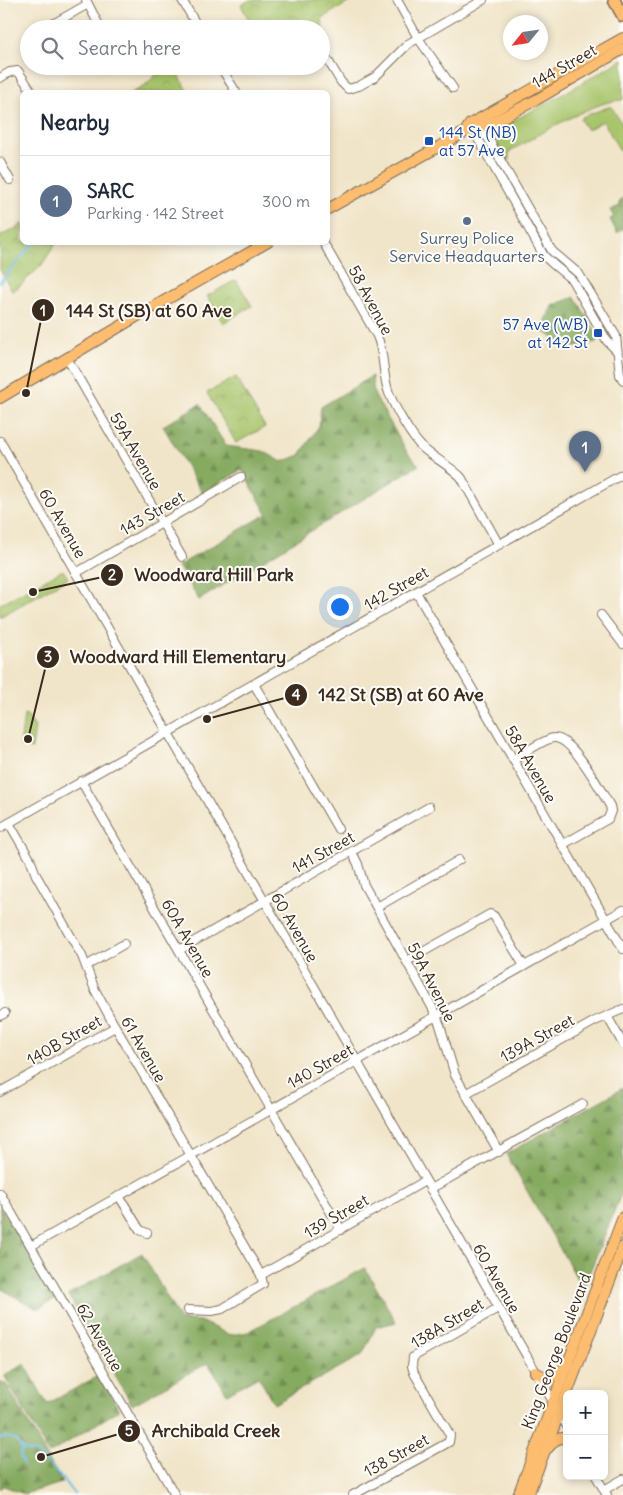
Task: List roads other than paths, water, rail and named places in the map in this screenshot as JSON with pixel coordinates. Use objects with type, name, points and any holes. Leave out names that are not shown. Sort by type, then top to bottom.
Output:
[{"type":"highway","points":[[614,0],[623,16]]},
{"type":"main road","name":"144 Street","points":[[330,208],[474,127],[623,38]]},
{"type":"main road","name":"144 Street","points":[[474,127],[536,100],[623,49]]},
{"type":"main road","points":[[0,398],[263,245]]},
{"type":"main road","name":"King George Boulevard","points":[[518,1495],[623,1217]]},
{"type":"main road","name":"King George Boulevard","points":[[528,1495],[623,1247]]},
{"type":"main road","points":[[535,1372],[543,1376],[552,1377],[568,1366]]},
{"type":"main road","points":[[544,1453],[554,1440],[563,1438]]},
{"type":"street","points":[[182,0],[194,20]]},
{"type":"street","points":[[397,0],[418,38],[453,88]]},
{"type":"street","points":[[330,65],[340,82],[348,89],[359,86],[375,76],[408,44],[483,0]]},
{"type":"street","points":[[58,20],[87,2],[96,20]]},
{"type":"street","points":[[0,78],[10,72],[18,71],[20,74]]},
{"type":"street","points":[[21,75],[31,90]]},
{"type":"street","points":[[226,75],[235,90]]},
{"type":"street","points":[[474,127],[544,256],[572,280],[607,341],[617,351],[620,374],[623,380]]},
{"type":"street","points":[[0,162],[10,180]]},
{"type":"street","name":"58 Avenue","points":[[325,245],[377,336],[388,391],[410,432],[423,448],[452,468],[461,477],[499,545]]},
{"type":"street","name":"59A Avenue","points":[[66,358],[182,557]]},
{"type":"street","name":"60 Avenue","points":[[0,441],[563,1420]]},
{"type":"street","name":"142 Street","points":[[0,828],[623,474]]},
{"type":"street","name":"143 Street","points":[[76,573],[241,477]]},
{"type":"street","name":"58A Avenue","points":[[416,592],[623,949]]},
{"type":"street","points":[[601,615],[623,644]]},
{"type":"street","points":[[254,684],[338,829]]},
{"type":"street","points":[[513,760],[551,738],[565,741],[585,764],[612,811],[608,820],[562,845]]},
{"type":"street","name":"60A Avenue","points":[[81,781],[341,1230]]},
{"type":"street","name":"141 Street","points":[[179,950],[429,807]]},
{"type":"street","name":"61 Avenue","points":[[9,823],[82,956],[95,990],[261,1275],[263,1284],[222,1309],[212,1311],[188,1310]]},
{"type":"street","name":"59A Avenue","points":[[352,852],[364,884],[436,1016],[455,1075],[499,1152]]},
{"type":"street","points":[[377,907],[460,860]]},
{"type":"street","name":"140 Street","points":[[31,1246],[623,910]]},
{"type":"street","points":[[407,961],[487,915],[492,914],[524,966]]},
{"type":"street","points":[[86,966],[124,944]]},
{"type":"street","name":"139A Street","points":[[465,1094],[595,1021],[623,1009]]},
{"type":"street","points":[[608,1016],[623,1044]]},
{"type":"street","name":"140B Street","points":[[0,1092],[116,1027]]},
{"type":"street","points":[[430,1189],[583,1104]]},
{"type":"street","name":"139 Street","points":[[261,1275],[425,1181]]},
{"type":"street","name":"62 Avenue","points":[[0,1193],[175,1495]]},
{"type":"street","points":[[119,1196],[140,1230],[147,1233]]},
{"type":"street","name":"138A Street","points":[[450,1438],[414,1373],[413,1357],[498,1308]]},
{"type":"street","name":"138 Street","points":[[353,1495],[449,1442],[450,1438]]},
{"type":"street","points":[[598,1480],[605,1492],[623,1479]]},
{"type":"waterway","points":[[0,282],[31,245]]},
{"type":"waterway","points":[[0,1438],[12,1438],[26,1451],[38,1454],[53,1467],[75,1495]]},
{"type":"waterway","points":[[23,1449],[20,1456],[23,1464]]},
{"type":"place","name":"144 St (NB) at 57 Ave","points":[[429,141]]},
{"type":"place","name":"Surrey Police Service Headquarters","points":[[467,221]]},
{"type":"place","name":"57 Ave (WB) at 142 St","points":[[598,333]]},
{"type":"place","name":"144 St (SB) at 60 Ave","points":[[26,393]]},
{"type":"place","name":"SARC","points":[[585,472]]},
{"type":"place","name":"Woodward Hill Park","points":[[33,592]]},
{"type":"place","name":"142 St (SB) at 60 Ave","points":[[207,719]]},
{"type":"place","name":"Woodward Hill Elementary","points":[[28,739]]},
{"type":"place","name":"Archibald Creek","points":[[41,1457]]}]
